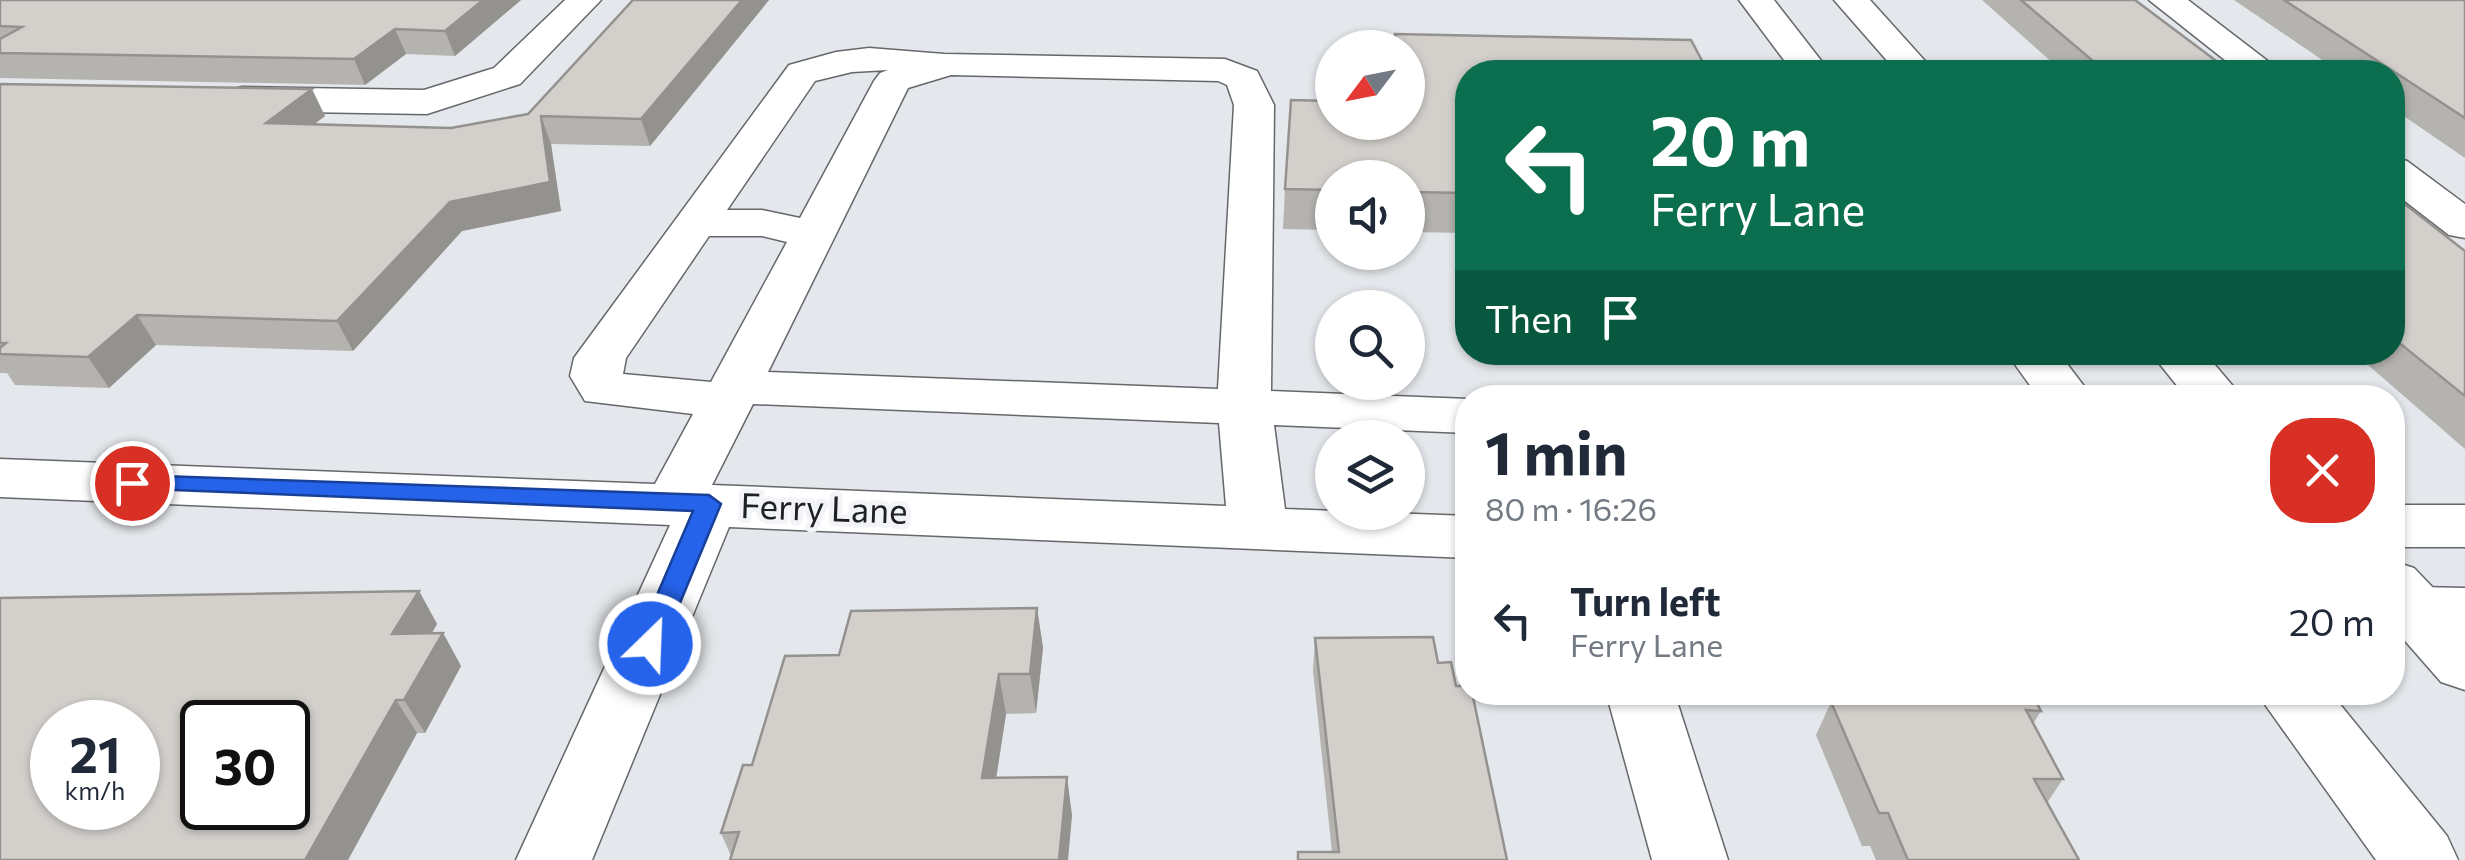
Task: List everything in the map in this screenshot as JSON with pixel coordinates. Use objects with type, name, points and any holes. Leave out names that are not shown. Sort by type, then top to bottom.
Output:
[{"type":"street","points":[[214,98],[428,102],[507,76],[584,0]]},
{"type":"street","points":[[1756,0],[1803,60]]},
{"type":"street","points":[[1851,0],[1906,60]]},
{"type":"street","points":[[2166,0],[2246,60]]},
{"type":"street","points":[[1256,527],[1254,472],[1244,408],[1254,105],[1244,80],[1225,70],[948,64],[872,56],[832,62],[802,73],[600,358],[596,376],[604,389],[1244,408],[1455,416]]},
{"type":"street","points":[[554,860],[732,393],[892,80],[948,64]]},
{"type":"street","points":[[2405,180],[2465,225]]},
{"type":"street","points":[[696,224],[762,223],[813,234]]},
{"type":"street","points":[[2042,365],[2057,385]]},
{"type":"street","points":[[2187,365],[2204,385]]},
{"type":"street","name":"Ferry Lane","points":[[5,483],[692,503],[1455,536]]},
{"type":"street","points":[[2405,526],[2465,526]]},
{"type":"street","points":[[2417,603],[2465,664]]},
{"type":"street","points":[[1644,705],[1690,860]]},
{"type":"street","points":[[2300,705],[2420,860]]},
{"type":"building","points":[[0,0],[483,0],[445,31],[395,29],[354,59],[0,53],[0,39],[22,27],[0,26]]},
{"type":"building","points":[[633,0],[742,0],[641,119],[541,116],[550,182],[450,202],[337,321],[137,315],[88,357],[0,354],[6,343],[0,343],[0,84],[312,89],[266,123],[451,128],[528,114]]},
{"type":"building","points":[[2021,0],[2135,0],[2215,60],[2092,60]]},
{"type":"building","points":[[2284,0],[2465,0],[2465,118],[2405,79],[2405,60],[2376,60]]},
{"type":"building","points":[[1425,35],[1691,40],[1702,60],[1455,60],[1455,193],[1425,192],[1425,160],[1315,160],[1315,190],[1285,189],[1291,100],[1315,101],[1315,140],[1425,140]]},
{"type":"building","points":[[2405,204],[2465,251],[2465,396],[2405,348]]},
{"type":"building","points":[[419,591],[392,634],[443,633],[404,700],[396,700],[305,860],[0,860],[0,598]]},
{"type":"building","points":[[1037,608],[1030,674],[999,674],[982,778],[1067,777],[1059,860],[730,860],[739,832],[721,833],[743,765],[752,765],[785,656],[839,655],[851,611]]},
{"type":"building","points":[[1433,637],[1438,663],[1451,662],[1455,705],[1475,705],[1507,860],[1298,860],[1298,852],[1339,852],[1315,638]]},
{"type":"building","points":[[1832,705],[2038,705],[2041,711],[2026,710],[2063,779],[2034,779],[2079,860],[1908,860],[1888,813],[1879,813]]},
{"type":"route","points":[[132,483],[709,504],[650,644]]}]
